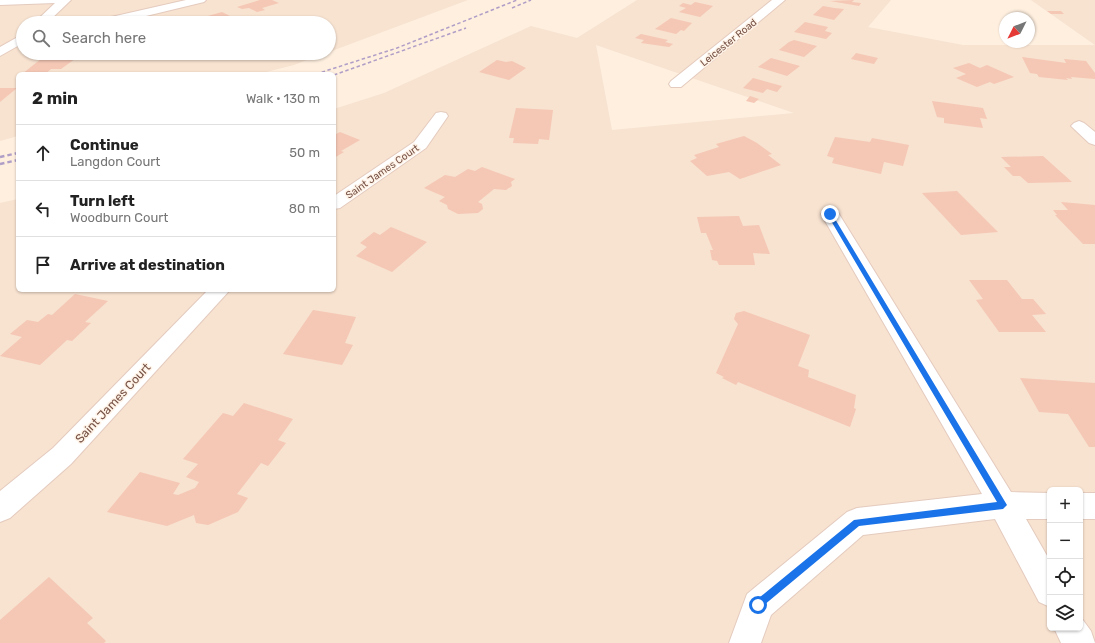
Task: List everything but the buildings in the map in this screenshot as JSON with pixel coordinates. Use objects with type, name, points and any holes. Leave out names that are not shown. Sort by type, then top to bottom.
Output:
[{"type":"street","points":[[0,2],[56,0]]},
{"type":"street","points":[[48,16],[66,0]]},
{"type":"street","points":[[132,16],[200,0]]},
{"type":"street","name":"Leicester Road","points":[[676,84],[780,0]]},
{"type":"street","points":[[0,44],[16,40]]},
{"type":"street","points":[[0,52],[16,42]]},
{"type":"street","name":"Saint James Court","points":[[336,203],[420,145],[441,116]]},
{"type":"street","points":[[1079,126],[1095,140]]},
{"type":"street","points":[[830,214],[1003,505],[1047,585]]},
{"type":"street","name":"Saint James Court","points":[[0,509],[62,456],[218,292]]},
{"type":"street","points":[[745,643],[758,605],[857,522],[1003,505],[1047,506]]},
{"type":"street","points":[[1083,506],[1095,506]]},
{"type":"street","points":[[1072,631],[1079,643]]},
{"type":"shaded area","points":[[0,0],[468,0],[336,49],[336,16],[16,16],[16,60],[307,60],[266,72],[16,72],[16,137],[0,141]]},
{"type":"shaded area","points":[[637,0],[891,0],[868,27],[963,45],[999,45],[999,48],[1035,48],[1035,45],[1095,45],[1095,643],[0,643],[0,203],[16,199],[16,292],[336,292],[336,108],[384,93],[531,26],[577,38]],"holes":[[[596,45],[794,113],[612,130]]]},
{"type":"shaded area","points":[[1031,0],[1095,0],[1095,45]]},
{"type":"railway","points":[[322,72],[397,48],[517,0]]},
{"type":"railway","points":[[512,8],[531,0]]},
{"type":"railway","points":[[336,74],[466,28]]},
{"type":"railway","points":[[0,157],[16,153]]},
{"type":"railway","points":[[0,164],[16,160]]},
{"type":"route","points":[[758,605],[857,522],[1003,505],[830,214]]}]
